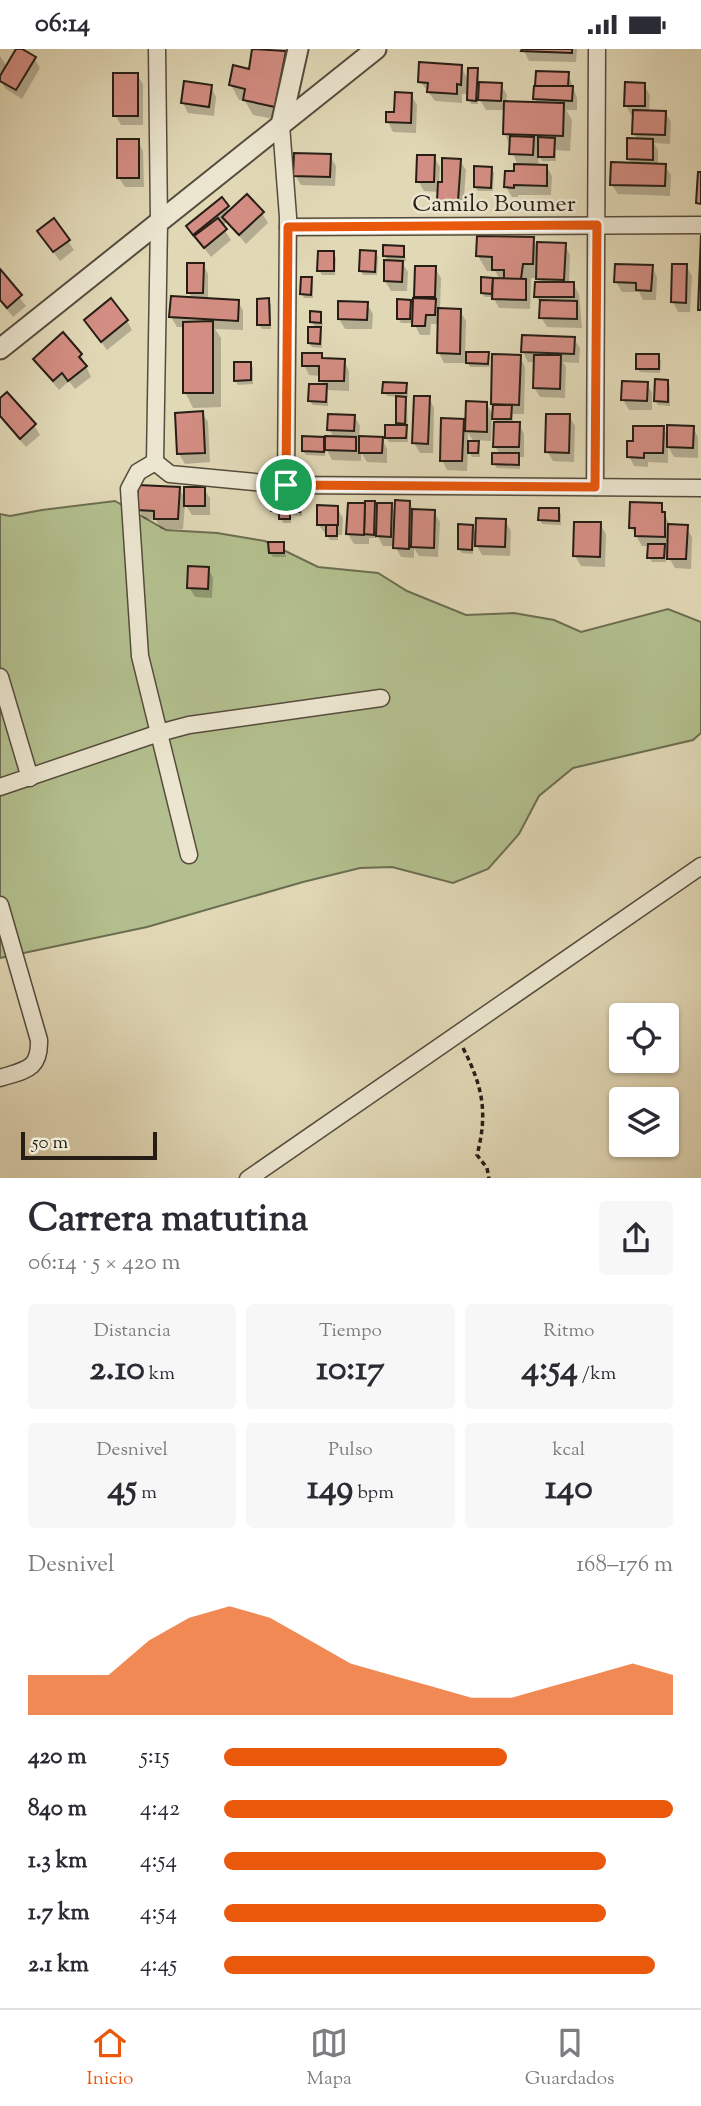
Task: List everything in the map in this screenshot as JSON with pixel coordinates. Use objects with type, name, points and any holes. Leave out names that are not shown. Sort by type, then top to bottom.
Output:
[{"type":"street","points":[[155,462],[159,223],[157,49]]},
{"type":"street","points":[[286,485],[288,227],[281,125],[298,49]]},
{"type":"street","points":[[0,349],[376,49]]},
{"type":"street","points":[[595,487],[597,49]]},
{"type":"street","name":"Camilo Boumer","points":[[288,227],[701,225]]},
{"type":"street","points":[[155,462],[170,474],[286,485],[701,488]]},
{"type":"street","points":[[155,462],[138,472],[129,489],[140,656],[189,855]]},
{"type":"street","points":[[0,677],[30,778]]},
{"type":"street","points":[[0,787],[189,725],[382,698]]},
{"type":"street","points":[[248,1178],[701,866]]},
{"type":"street","points":[[0,905],[40,1040],[40,1056],[34,1065],[0,1078]]},
{"type":"path","points":[[456,1033],[470,1061],[484,1107],[484,1129],[477,1155],[487,1168],[489,1178]]},
{"type":"green space","points":[[115,501],[166,530],[217,533],[265,541],[318,567],[378,573],[407,591],[466,615],[514,613],[554,620],[581,632],[668,609],[701,622],[701,733],[693,740],[573,768],[539,796],[519,834],[488,869],[453,883],[392,867],[360,868],[147,927],[0,958],[0,514],[10,516]]},
{"type":"building","points":[[16,49],[22,49],[36,57],[16,90],[0,81],[0,76]]},
{"type":"building","points":[[252,49],[286,51],[275,107],[243,100],[245,89],[229,85],[233,65],[249,69]]},
{"type":"building","points":[[572,49],[572,53],[521,51]]},
{"type":"building","points":[[419,62],[462,65],[461,85],[457,84],[457,94],[427,92],[428,83],[418,82]]},
{"type":"building","points":[[468,68],[478,68],[476,101],[467,100]]},
{"type":"building","points":[[536,71],[569,72],[568,86],[535,86]]},
{"type":"building","points":[[113,73],[138,73],[138,116],[113,116]]},
{"type":"building","points":[[184,81],[212,85],[209,107],[181,103]]},
{"type":"building","points":[[479,82],[502,83],[501,101],[478,100]]},
{"type":"building","points":[[625,82],[645,83],[645,106],[624,106]]},
{"type":"building","points":[[534,86],[573,86],[572,101],[533,99]]},
{"type":"building","points":[[395,92],[412,93],[411,123],[386,122],[386,112],[394,112]]},
{"type":"building","points":[[504,101],[564,103],[563,136],[503,134]]},
{"type":"building","points":[[633,110],[666,111],[665,135],[632,134]]},
{"type":"building","points":[[510,136],[534,137],[533,155],[509,154]]},
{"type":"building","points":[[538,137],[555,138],[554,157],[538,157]]},
{"type":"building","points":[[627,138],[653,139],[653,160],[627,159]]},
{"type":"building","points":[[117,139],[139,139],[139,178],[117,178]]},
{"type":"building","points":[[294,153],[331,154],[330,177],[293,176]]},
{"type":"building","points":[[417,155],[435,155],[434,182],[416,182]]},
{"type":"building","points":[[442,158],[461,159],[458,201],[437,201],[438,182],[442,182]]},
{"type":"building","points":[[611,162],[666,164],[665,186],[610,185]]},
{"type":"building","points":[[514,164],[547,165],[547,186],[504,187],[505,171],[514,171]]},
{"type":"building","points":[[474,166],[492,167],[491,188],[474,187]]},
{"type":"building","points":[[698,172],[701,172],[701,204],[696,203]]},
{"type":"building","points":[[247,194],[264,212],[239,235],[222,217]]},
{"type":"building","points":[[222,197],[229,206],[193,235],[186,226]]},
{"type":"building","points":[[54,218],[70,240],[53,252],[37,231]]},
{"type":"building","points":[[218,218],[227,229],[204,248],[194,236]]},
{"type":"building","points":[[701,235],[701,310],[698,310]]},
{"type":"building","points":[[477,236],[534,237],[533,264],[523,264],[521,279],[504,279],[504,270],[492,270],[492,257],[476,256]]},
{"type":"building","points":[[537,242],[566,243],[564,280],[536,279]]},
{"type":"building","points":[[383,245],[404,246],[404,257],[383,256]]},
{"type":"building","points":[[360,250],[376,251],[375,272],[359,271]]},
{"type":"building","points":[[318,251],[334,251],[334,271],[317,271]]},
{"type":"building","points":[[384,260],[403,261],[402,282],[384,281]]},
{"type":"building","points":[[187,263],[204,263],[203,293],[187,293]]},
{"type":"building","points":[[615,264],[653,265],[651,291],[636,290],[636,283],[614,282]]},
{"type":"building","points":[[672,264],[687,264],[686,303],[671,302]]},
{"type":"building","points":[[415,266],[436,266],[435,297],[414,297]]},
{"type":"building","points":[[0,269],[22,295],[7,308],[0,300]]},
{"type":"building","points":[[301,277],[312,277],[311,295],[300,294]]},
{"type":"building","points":[[481,277],[493,278],[492,294],[481,293]]},
{"type":"building","points":[[493,278],[526,279],[526,300],[492,299]]},
{"type":"building","points":[[535,282],[574,282],[574,297],[534,297]]},
{"type":"building","points":[[171,296],[239,300],[238,321],[169,317]]},
{"type":"building","points":[[111,298],[128,320],[101,342],[84,320]]},
{"type":"building","points":[[269,298],[270,325],[257,325],[257,299]]},
{"type":"building","points":[[413,298],[436,299],[435,315],[426,315],[425,326],[412,326]]},
{"type":"building","points":[[397,299],[411,300],[410,319],[397,319]]},
{"type":"building","points":[[540,300],[577,301],[577,319],[539,318]]},
{"type":"building","points":[[338,301],[368,302],[367,320],[338,319]]},
{"type":"building","points":[[438,308],[461,309],[460,354],[437,353]]},
{"type":"building","points":[[310,311],[321,312],[321,323],[310,322]]},
{"type":"building","points":[[213,321],[213,393],[183,393],[183,322]]},
{"type":"building","points":[[308,327],[321,327],[320,344],[308,343]]},
{"type":"building","points":[[63,332],[82,354],[79,357],[87,366],[68,381],[62,373],[53,381],[33,359]]},
{"type":"building","points":[[522,335],[575,337],[574,354],[521,352]]},
{"type":"building","points":[[466,352],[489,352],[488,364],[466,363]]},
{"type":"building","points":[[302,353],[322,353],[322,358],[345,359],[344,381],[319,381],[319,366],[302,366]]},
{"type":"building","points":[[492,354],[521,355],[519,405],[491,404]]},
{"type":"building","points":[[636,354],[659,354],[659,369],[636,369]]},
{"type":"building","points":[[534,355],[561,355],[560,389],[533,388]]},
{"type":"building","points":[[234,362],[251,362],[251,380],[234,381]]},
{"type":"building","points":[[655,379],[668,380],[668,402],[654,401]]},
{"type":"building","points":[[622,381],[648,382],[647,401],[621,400]]},
{"type":"building","points":[[383,382],[407,383],[406,393],[382,393]]},
{"type":"building","points":[[309,384],[327,384],[326,402],[308,401]]},
{"type":"building","points":[[7,392],[36,424],[20,439],[0,416],[0,398]]},
{"type":"building","points":[[396,396],[406,397],[405,424],[396,423]]},
{"type":"building","points":[[414,396],[430,396],[428,444],[412,443]]},
{"type":"building","points":[[466,401],[487,402],[487,432],[465,431]]},
{"type":"building","points":[[493,405],[512,405],[511,419],[492,419]]},
{"type":"building","points":[[203,411],[205,453],[177,454],[175,413]]},
{"type":"building","points":[[328,414],[355,415],[354,431],[327,430]]},
{"type":"building","points":[[546,414],[570,414],[569,453],[545,452]]},
{"type":"building","points":[[441,418],[464,419],[462,461],[440,461]]},
{"type":"building","points":[[494,422],[520,422],[519,447],[493,447]]},
{"type":"building","points":[[385,425],[407,425],[406,438],[385,438]]},
{"type":"building","points":[[667,425],[694,426],[693,448],[667,447]]},
{"type":"building","points":[[633,426],[664,426],[663,453],[644,453],[644,458],[627,457],[627,441],[633,441]]},
{"type":"building","points":[[302,436],[324,437],[324,452],[302,451]]},
{"type":"building","points":[[325,436],[356,437],[356,451],[325,450]]},
{"type":"building","points":[[359,436],[383,437],[382,453],[359,453]]},
{"type":"building","points":[[468,441],[479,441],[478,453],[468,453]]},
{"type":"building","points":[[492,453],[519,453],[519,465],[492,464]]},
{"type":"building","points":[[138,485],[180,487],[178,519],[154,519],[154,511],[137,510]]},
{"type":"building","points":[[184,487],[205,487],[205,506],[184,506]]},
{"type":"building","points":[[272,499],[300,500],[300,512],[271,511]]},
{"type":"building","points":[[395,500],[410,501],[409,549],[393,548]]},
{"type":"building","points":[[365,501],[375,501],[374,535],[364,534]]},
{"type":"building","points":[[630,502],[662,503],[662,512],[665,512],[665,537],[635,536],[635,528],[629,528]]},
{"type":"building","points":[[348,503],[365,503],[364,535],[346,534]]},
{"type":"building","points":[[377,503],[392,503],[391,537],[376,536]]},
{"type":"building","points":[[317,505],[338,506],[338,525],[317,525]]},
{"type":"building","points":[[539,508],[559,508],[559,521],[538,520]]},
{"type":"building","points":[[412,509],[435,510],[434,548],[411,547]]},
{"type":"building","points":[[279,511],[290,511],[290,519],[279,519]]},
{"type":"building","points":[[476,518],[506,519],[505,547],[475,546]]},
{"type":"building","points":[[574,522],[601,522],[600,557],[573,556]]},
{"type":"building","points":[[458,524],[473,525],[472,550],[458,549]]},
{"type":"building","points":[[668,524],[688,525],[686,559],[667,559]]},
{"type":"building","points":[[326,525],[337,525],[337,536],[326,536]]},
{"type":"building","points":[[268,542],[284,542],[284,553],[269,553]]},
{"type":"building","points":[[648,544],[665,544],[664,558],[647,558]]},
{"type":"building","points":[[188,566],[209,567],[208,589],[187,588]]},
{"type":"route","points":[[597,225],[595,487],[286,485],[288,227],[597,225]]}]
